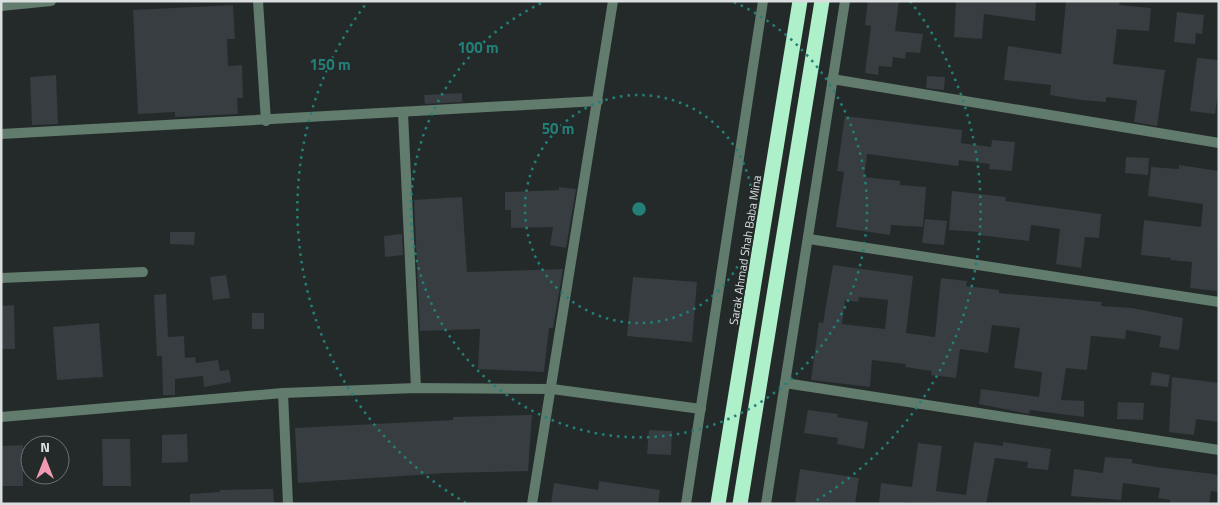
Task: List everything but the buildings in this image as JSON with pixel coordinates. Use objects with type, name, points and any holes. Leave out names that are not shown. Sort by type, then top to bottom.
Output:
[{"type":"highway","name":"Sarak Ahmad Shah Baba Mina","points":[[718,504],[800,1]]},
{"type":"highway","points":[[740,504],[822,1]]},
{"type":"street","points":[[1,6],[51,1]]},
{"type":"street","points":[[258,1],[266,121]]},
{"type":"street","points":[[532,504],[613,1]]},
{"type":"street","points":[[686,504],[763,1]]},
{"type":"street","points":[[766,504],[845,1]]},
{"type":"street","points":[[832,80],[1219,143]]},
{"type":"street","points":[[1,134],[266,121],[598,101]]},
{"type":"street","points":[[402,113],[416,388]]},
{"type":"street","points":[[809,239],[1219,302]]},
{"type":"street","points":[[1,278],[143,272]]},
{"type":"street","points":[[785,383],[1219,450]]},
{"type":"street","points":[[1,417],[283,393],[416,388],[552,388],[700,409]]},
{"type":"street","points":[[283,393],[288,504]]}]
